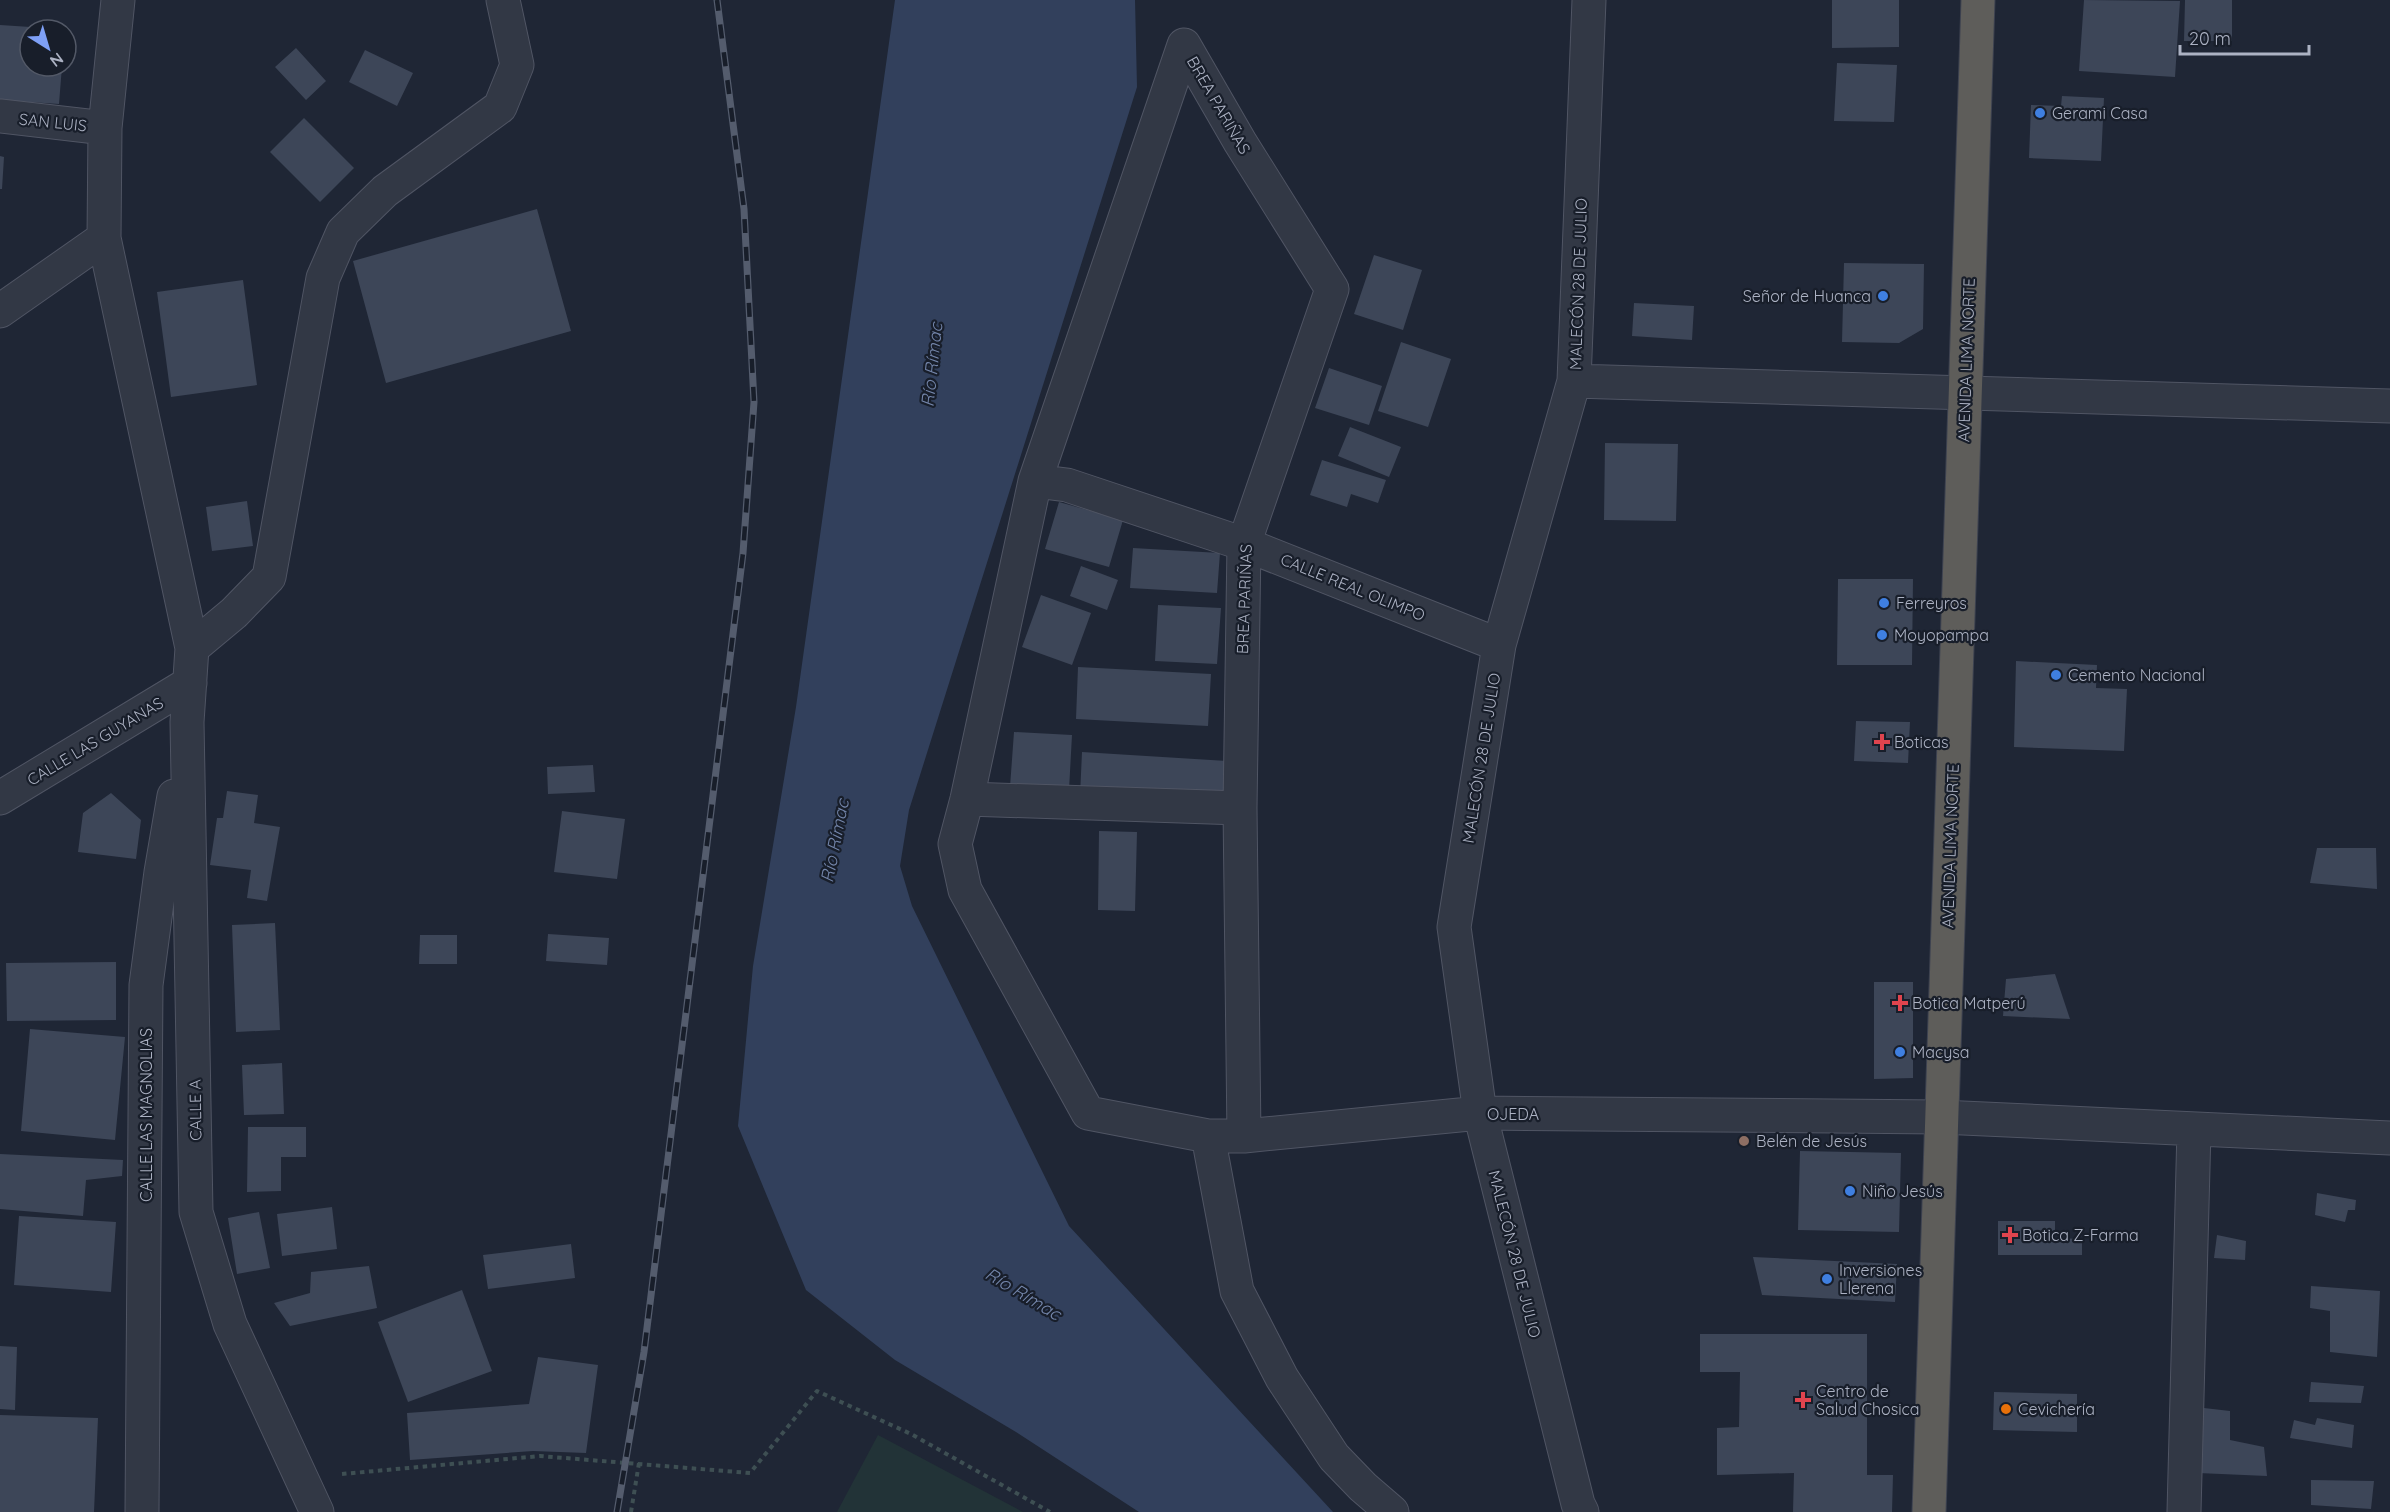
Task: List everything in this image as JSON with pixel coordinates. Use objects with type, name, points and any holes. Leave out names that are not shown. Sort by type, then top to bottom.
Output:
[{"type":"highway","name":"AVENIDA LIMA NORTE","points":[[1929,1512],[1978,0]]},
{"type":"street","name":"CALLE A","points":[[118,0],[105,128],[104,238],[192,648],[188,722],[196,1212],[230,1324],[317,1512]]},
{"type":"street","points":[[192,648],[234,613],[269,577],[323,278],[343,232],[385,191],[500,107],[517,65],[503,0]]},
{"type":"street","name":"MALECÓN 28 DE JULIO","points":[[1573,1509],[1480,1113],[1454,927],[1499,645],[1574,381],[1589,0]]},
{"type":"street","name":"BREA PARIÑAS","points":[[1035,481],[1184,45],[1240,142],[1332,289],[1244,544],[1240,808],[1244,1136]]},
{"type":"street","name":"SAN LUIS","points":[[0,116],[105,128]]},
{"type":"street","points":[[0,311],[104,238]]},
{"type":"street","points":[[1574,381],[2390,406]]},
{"type":"street","points":[[1035,481],[967,799],[1240,808]]},
{"type":"street","name":"CALLE REAL OLIMPO","points":[[1035,481],[1067,485],[1244,544],[1499,645]]},
{"type":"street","name":"CALLE LAS GUYANAS","points":[[0,798],[190,683]]},
{"type":"street","name":"CALLE LAS MAGNOLIAS","points":[[142,1512],[146,985],[161,872],[188,722]]},
{"type":"street","name":"OJEDA","points":[[967,799],[955,844],[965,890],[1088,1113],[1208,1136],[1244,1136],[1480,1113],[1941,1117],[2390,1138]]},
{"type":"street","points":[[2184,1512],[2194,1129]]},
{"type":"street","points":[[1208,1136],[1237,1291],[1282,1378],[1323,1442],[1334,1457],[1392,1512]]},
{"type":"path","points":[[302,1478],[540,1456],[639,1462],[750,1473],[817,1391],[911,1434],[1050,1512]]},
{"type":"path","points":[[631,1512],[639,1462]]},
{"type":"shaded area","points":[[878,1435],[1023,1512],[837,1512]]},
{"type":"water","name":"Río Rímac","points":[[895,0],[1135,0],[1137,87],[909,810],[900,866],[912,906],[1069,1226],[1333,1512],[1139,1512],[1016,1432],[895,1360],[806,1290],[738,1126],[753,966],[796,707]]},
{"type":"building","points":[[1832,0],[1899,0],[1899,47],[1832,48]]},
{"type":"building","points":[[2084,0],[2180,1],[2175,77],[2079,71]]},
{"type":"building","points":[[2185,0],[2232,0],[2232,41],[2184,41]]},
{"type":"building","points":[[0,25],[18,26],[18,78],[61,78],[59,104],[0,100]]},
{"type":"building","points":[[296,48],[326,81],[306,100],[275,67]]},
{"type":"building","points":[[365,50],[413,73],[397,106],[349,82]]},
{"type":"building","points":[[1837,63],[1897,65],[1894,122],[1834,121]]},
{"type":"building","points":[[2062,96],[2104,98],[2101,161],[2029,158],[2031,105],[2061,106]]},
{"type":"building","points":[[304,118],[354,168],[320,202],[270,152]]},
{"type":"building","points":[[0,156],[4,157],[2,189],[0,189]]},
{"type":"building","points":[[537,209],[571,331],[386,383],[353,261]]},
{"type":"building","points":[[1374,255],[1422,270],[1403,330],[1354,314]]},
{"type":"building","name":"Señor de Huanca","points":[[1844,263],[1924,264],[1923,329],[1899,343],[1842,342]]},
{"type":"building","points":[[243,280],[257,385],[171,397],[157,292]]},
{"type":"building","points":[[1634,303],[1694,306],[1692,340],[1632,336]]},
{"type":"building","points":[[1401,342],[1451,359],[1428,427],[1378,411]]},
{"type":"building","points":[[1329,368],[1382,386],[1369,425],[1315,408]]},
{"type":"building","points":[[1350,427],[1401,447],[1389,477],[1338,456]]},
{"type":"building","points":[[1605,443],[1678,444],[1676,521],[1604,520]]},
{"type":"building","points":[[1322,460],[1386,480],[1378,503],[1351,494],[1347,507],[1310,495]]},
{"type":"building","points":[[247,501],[253,546],[212,551],[206,507]]},
{"type":"building","points":[[1059,502],[1123,520],[1109,567],[1045,549]]},
{"type":"building","points":[[1133,548],[1220,553],[1217,593],[1130,588]]},
{"type":"building","points":[[1081,566],[1118,580],[1107,610],[1070,596]]},
{"type":"building","points":[[1838,579],[1913,579],[1912,665],[1837,665]]},
{"type":"building","points":[[1041,595],[1091,613],[1072,665],[1022,647]]},
{"type":"building","points":[[1158,605],[1221,608],[1217,664],[1155,661]]},
{"type":"building","points":[[2016,661],[2097,665],[2096,688],[2127,689],[2124,751],[2014,747]]},
{"type":"building","points":[[1078,667],[1211,674],[1208,726],[1076,719]]},
{"type":"building","name":"Boticas","points":[[1856,721],[1910,722],[1908,763],[1854,761]]},
{"type":"building","points":[[1014,732],[1072,735],[1069,790],[1010,787]]},
{"type":"building","points":[[1082,752],[1227,761],[1224,804],[1080,796]]},
{"type":"building","points":[[593,765],[595,792],[548,794],[547,767]]},
{"type":"building","points":[[227,791],[258,795],[254,823],[280,827],[267,901],[247,898],[251,870],[210,865],[217,818],[223,818]]},
{"type":"building","points":[[111,793],[141,820],[136,859],[78,852],[83,813]]},
{"type":"building","points":[[562,811],[625,819],[617,879],[554,872]]},
{"type":"building","points":[[1099,831],[1137,832],[1135,911],[1098,910]]},
{"type":"building","points":[[2317,848],[2376,848],[2377,889],[2310,883]]},
{"type":"building","points":[[275,923],[280,1030],[236,1032],[232,925]]},
{"type":"building","points":[[548,934],[609,938],[607,965],[546,961]]},
{"type":"building","points":[[420,935],[457,935],[457,964],[419,964]]},
{"type":"building","points":[[116,962],[116,1020],[7,1021],[6,963]]},
{"type":"building","points":[[2055,974],[2070,1019],[2003,1016],[2006,979]]},
{"type":"building","points":[[1874,982],[1913,982],[1913,1078],[1874,1079]]},
{"type":"building","points":[[30,1029],[125,1037],[115,1140],[21,1131]]},
{"type":"building","points":[[282,1063],[284,1114],[244,1115],[242,1065]]},
{"type":"building","points":[[248,1127],[306,1127],[306,1157],[281,1157],[281,1191],[247,1192]]},
{"type":"building","name":"Niño Jesús","points":[[1800,1151],[1901,1153],[1899,1232],[1798,1230]]},
{"type":"building","points":[[0,1154],[123,1160],[122,1176],[86,1180],[83,1216],[0,1209]]},
{"type":"building","points":[[2317,1193],[2356,1200],[2355,1210],[2348,1210],[2345,1222],[2315,1215]]},
{"type":"building","points":[[332,1207],[337,1249],[282,1256],[277,1214]]},
{"type":"building","points":[[259,1212],[270,1268],[237,1274],[228,1218]]},
{"type":"building","points":[[19,1216],[116,1222],[111,1292],[14,1285]]},
{"type":"building","points":[[1998,1221],[2055,1221],[2055,1238],[2082,1239],[2082,1255],[1998,1255]]},
{"type":"building","points":[[2217,1235],[2246,1241],[2245,1260],[2214,1258]]},
{"type":"building","points":[[571,1244],[575,1278],[488,1289],[483,1255]]},
{"type":"building","name":"Inversiones Llerena","points":[[1753,1257],[1897,1264],[1895,1302],[1762,1295]]},
{"type":"building","points":[[369,1266],[377,1308],[290,1326],[274,1303],[310,1293],[311,1272]]},
{"type":"building","points":[[2311,1286],[2380,1291],[2377,1357],[2330,1352],[2330,1311],[2310,1308]]},
{"type":"building","points":[[462,1290],[492,1371],[408,1402],[378,1322]]},
{"type":"building","name":"Centro de Salud Chosica","points":[[1700,1334],[1867,1334],[1867,1475],[1893,1475],[1892,1512],[1793,1512],[1794,1473],[1717,1475],[1717,1428],[1739,1427],[1740,1372],[1700,1372]]},
{"type":"building","points":[[0,1346],[17,1347],[15,1410],[0,1409]]},
{"type":"building","points":[[538,1357],[598,1365],[586,1453],[533,1451],[410,1460],[407,1413],[529,1404]]},
{"type":"building","points":[[2311,1382],[2364,1386],[2361,1403],[2309,1402]]},
{"type":"building","points":[[1994,1392],[2077,1394],[2077,1432],[1993,1430]]},
{"type":"building","points":[[2204,1408],[2230,1411],[2230,1440],[2264,1447],[2267,1476],[2198,1473]]},
{"type":"building","points":[[0,1415],[98,1418],[94,1512],[0,1512]]},
{"type":"building","points":[[2317,1418],[2354,1425],[2352,1448],[2290,1438],[2294,1420],[2315,1425]]},
{"type":"building","points":[[2311,1480],[2374,1481],[2371,1509],[2311,1505]]},
{"type":"railway","points":[[617,1512],[644,1352],[743,553],[754,402],[744,209],[717,0]]},
{"type":"place","name":"Gerami Casa","points":[[2040,113]]},
{"type":"place","name":"Señor de Huanca","points":[[1883,296]]},
{"type":"place","name":"Ferreyros","points":[[1884,603]]},
{"type":"place","name":"Moyopampa","points":[[1882,635]]},
{"type":"place","name":"Cemento Nacional","points":[[2056,675]]},
{"type":"place","name":"Boticas","points":[[1882,742]]},
{"type":"place","name":"Botica Matperú","points":[[1900,1003]]},
{"type":"place","name":"Macysa","points":[[1900,1052]]},
{"type":"place","name":"Belén de Jesús","points":[[1744,1141]]},
{"type":"place","name":"Niño Jesús","points":[[1850,1191]]},
{"type":"place","name":"Botica Z-Farma","points":[[2010,1235]]},
{"type":"place","name":"Inversiones Llerena","points":[[1827,1279]]},
{"type":"place","name":"Centro de Salud Chosica","points":[[1803,1400]]},
{"type":"place","name":"Cevichería","points":[[2006,1409]]}]
